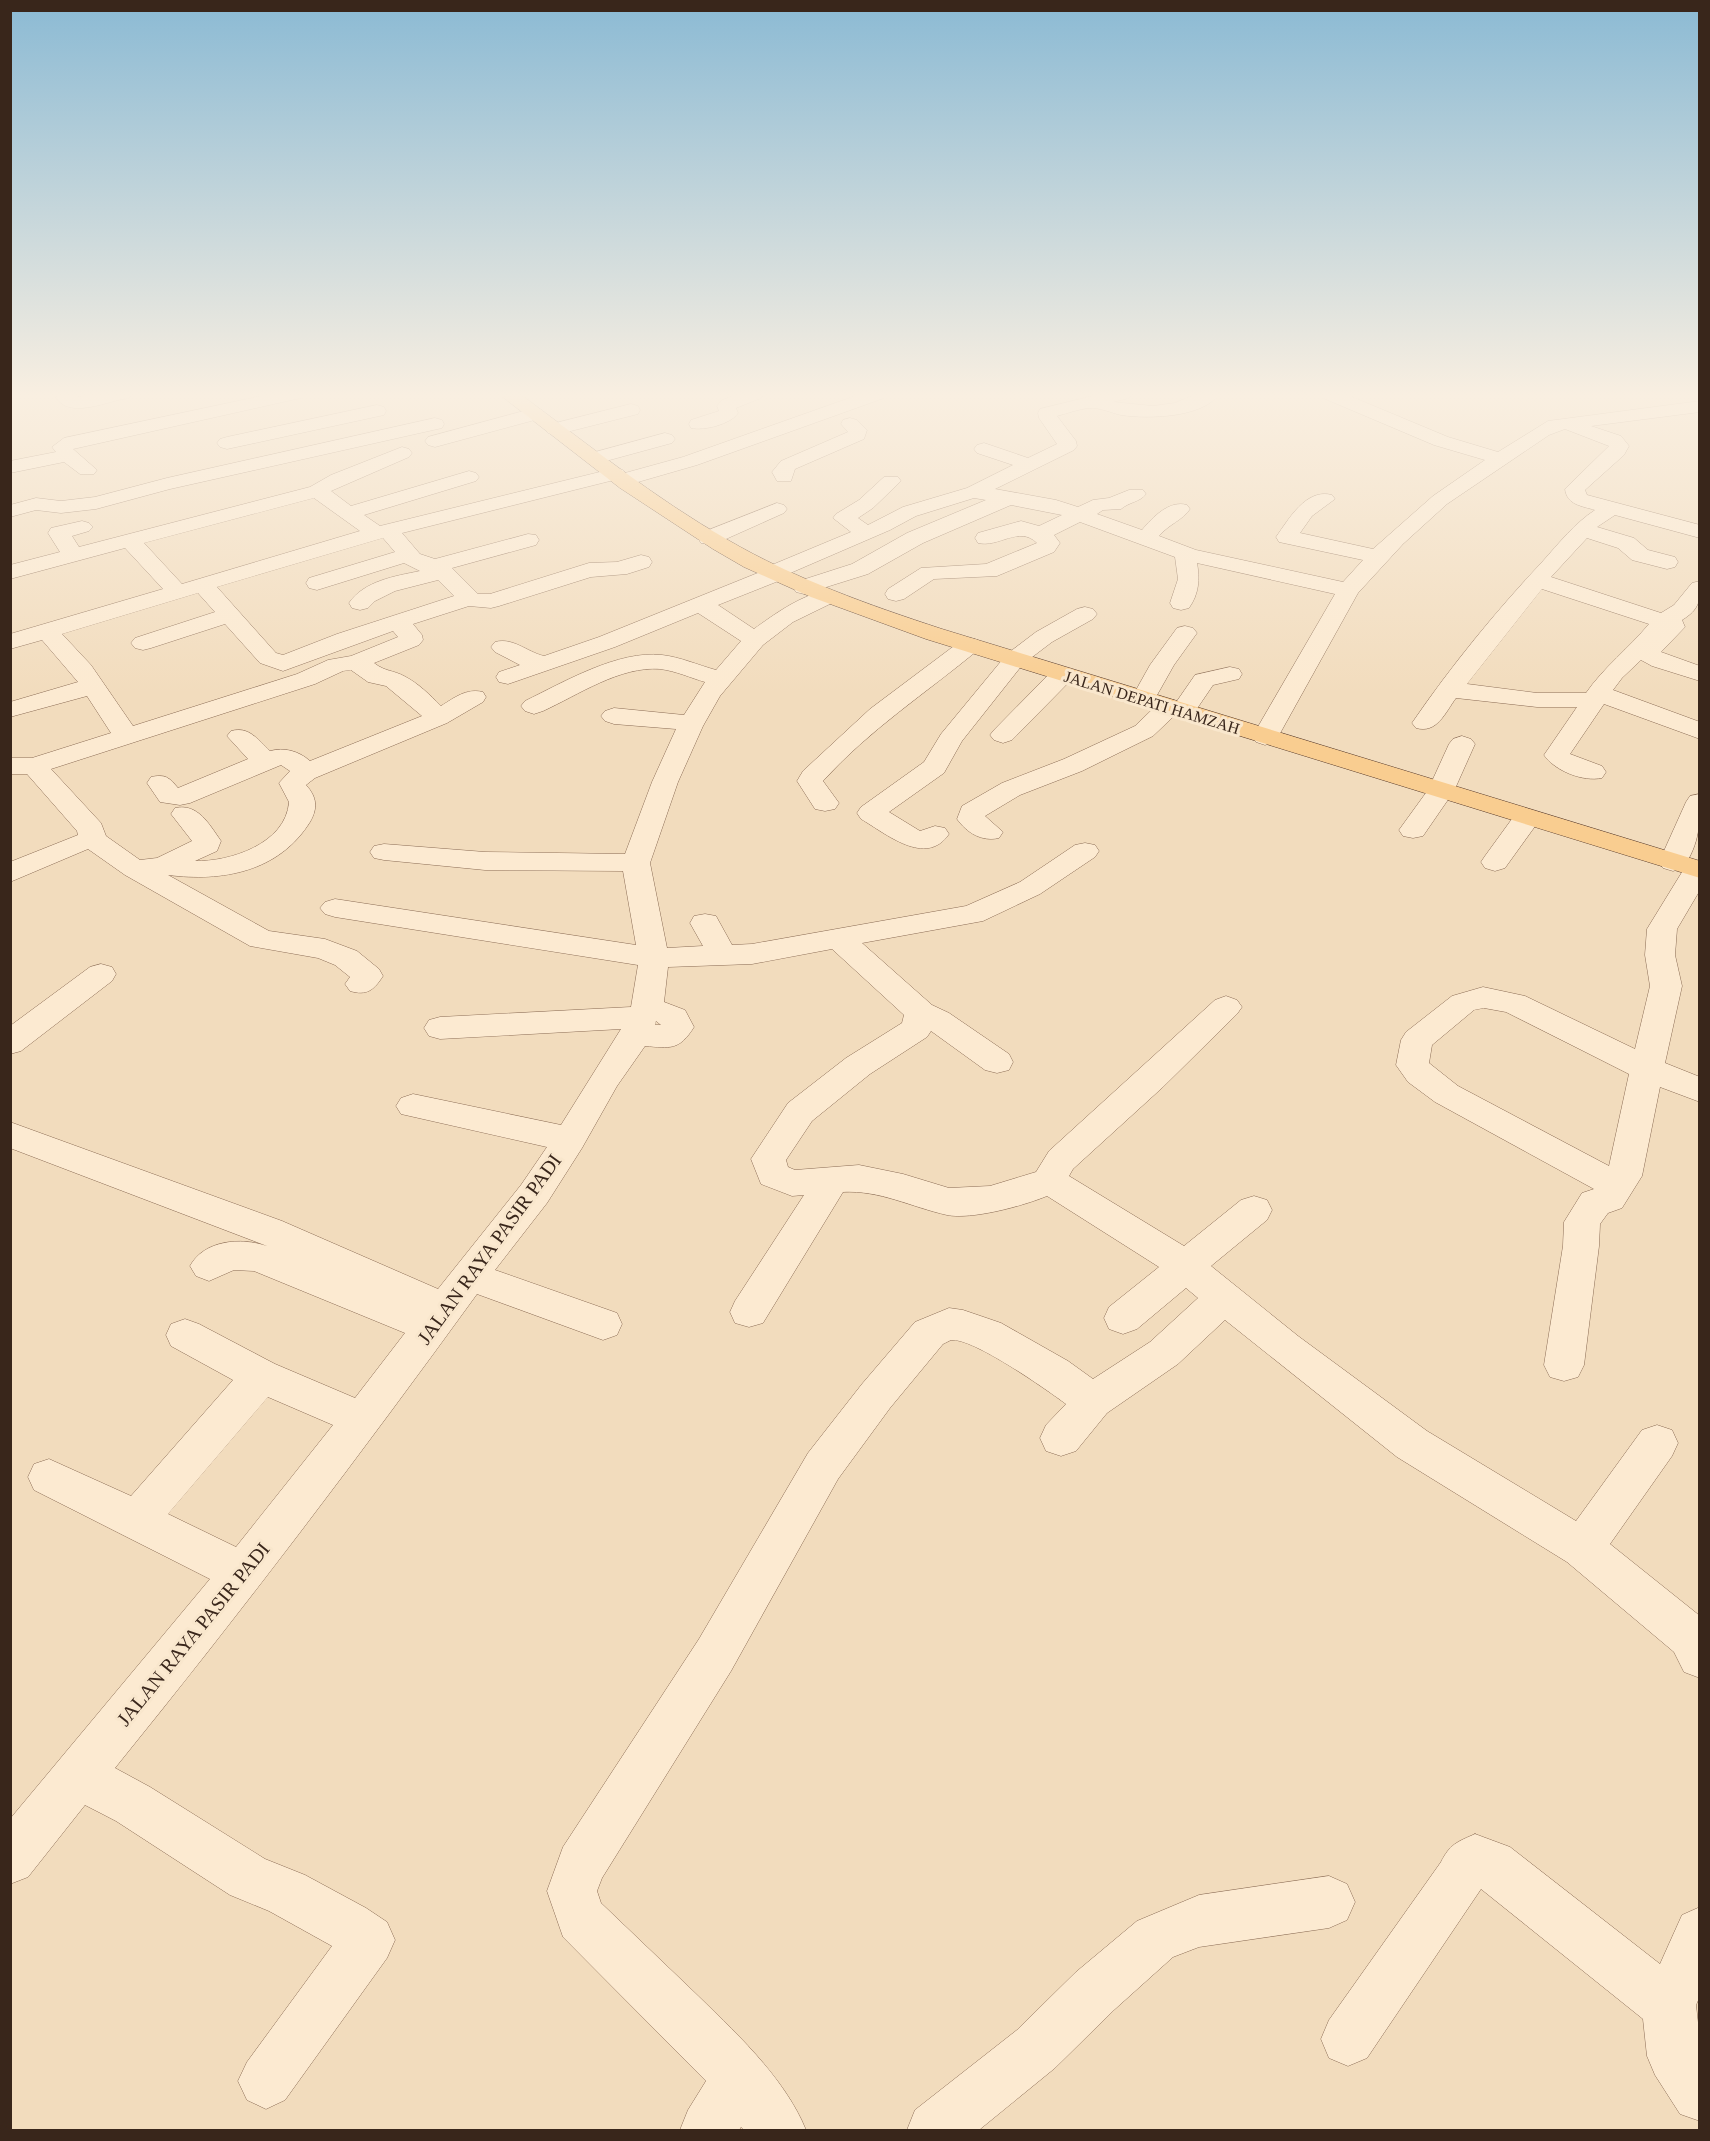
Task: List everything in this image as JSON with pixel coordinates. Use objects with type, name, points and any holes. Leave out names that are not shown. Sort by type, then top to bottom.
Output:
[{"type":"main road","name":"JALAN DEPATI HAMZAH","points":[[645,494],[709,538],[815,592],[970,645],[1690,867]]},
{"type":"street","points":[[10,511],[36,504],[61,507],[96,503],[130,494]]},
{"type":"street","points":[[10,572],[302,494]]},
{"type":"street","points":[[322,494],[348,513],[382,532],[423,565],[440,569],[470,598],[480,602],[491,601],[590,570],[619,569],[641,562]]},
{"type":"street","points":[[348,513],[412,494]]},
{"type":"street","points":[[24,634],[180,592],[382,532],[551,494]]},
{"type":"street","points":[[867,532],[843,518],[866,504],[877,494]]},
{"type":"street","points":[[508,676],[607,642],[699,605],[910,511],[968,494]]},
{"type":"street","points":[[983,494],[1056,506],[1185,554],[1348,590]]},
{"type":"street","points":[[1040,534],[1100,504],[1114,505],[1119,500],[1136,494]]},
{"type":"street","points":[[1265,737],[1348,590],[1378,557],[1449,494]]},
{"type":"street","points":[[1576,494],[1580,499],[1700,532]]},
{"type":"street","name":"JALAN RAYA PASIR PADI","points":[[10,1859],[80,1776],[243,1573],[534,1194],[570,1139],[641,1020],[651,991],[654,958],[645,922],[636,863],[661,792],[692,723],[709,693],[755,640],[815,592],[915,538],[1007,499]]},
{"type":"street","points":[[1325,500],[1304,512],[1283,544],[1378,557]]},
{"type":"street","points":[[1425,723],[1496,629],[1537,580],[1589,523],[1612,508]]},
{"type":"street","points":[[709,538],[777,509]]},
{"type":"street","points":[[1147,538],[1160,521],[1180,509]]},
{"type":"street","points":[[73,555],[59,533],[82,526]]},
{"type":"street","points":[[896,594],[929,573],[989,571],[1046,547],[1049,543],[1040,534],[1021,527],[986,538]]},
{"type":"street","points":[[1583,530],[1626,543],[1640,555],[1668,562]]},
{"type":"street","points":[[129,540],[180,592]]},
{"type":"street","points":[[360,603],[371,593],[528,540]]},
{"type":"street","points":[[1181,603],[1189,579],[1185,554]]},
{"type":"street","points":[[317,582],[408,555]]},
{"type":"street","points":[[1537,580],[1665,620],[1674,625],[1648,652],[1648,655],[1660,662],[1700,674]]},
{"type":"street","points":[[203,585],[268,658],[283,664],[338,659],[411,640],[410,635],[398,622]]},
{"type":"street","points":[[22,766],[127,737],[306,679],[398,622],[470,598]]},
{"type":"street","points":[[1593,772],[1562,761],[1557,755],[1613,673],[1641,648],[1665,620],[1673,618],[1695,599]]},
{"type":"street","points":[[699,605],[724,617],[736,629],[755,640]]},
{"type":"street","points":[[935,834],[925,839],[915,840],[871,813],[935,767],[950,739],[1015,659],[1044,637],[1085,614]]},
{"type":"street","points":[[143,643],[230,615]]},
{"type":"street","points":[[1143,699],[1162,665],[1185,633]]},
{"type":"street","points":[[24,634],[82,670],[127,737]]},
{"type":"street","points":[[825,803],[810,781],[812,777],[855,734],[970,645]]},
{"type":"street","points":[[503,647],[529,660],[543,663]]},
{"type":"street","points":[[338,659],[377,677],[394,680],[430,710]]},
{"type":"street","points":[[534,706],[589,681],[642,662],[659,662],[701,675],[721,678]]},
{"type":"street","points":[[1003,735],[1063,674]]},
{"type":"street","points":[[989,832],[971,819],[972,812],[1011,789],[1073,765],[1144,731],[1176,709],[1204,680],[1230,674]]},
{"type":"street","points":[[10,710],[93,686]]},
{"type":"street","points":[[1450,690],[1537,700],[1596,696],[1700,731]]},
{"type":"street","points":[[381,721],[474,697]]},
{"type":"street","points":[[149,867],[194,871],[216,870],[242,864],[269,850],[288,835],[303,809],[302,797],[292,783],[306,772],[430,710]]},
{"type":"street","points":[[614,716],[645,721],[666,720],[692,723]]},
{"type":"street","points":[[240,736],[264,761]]},
{"type":"street","points":[[1413,830],[1441,791],[1462,744]]},
{"type":"street","points":[[160,783],[170,796],[180,797],[276,757],[290,757],[306,772]]},
{"type":"street","points":[[22,766],[92,829],[93,840]]},
{"type":"street","points":[[1564,1365],[1581,1246],[1582,1222],[1595,1203],[1609,1198],[1624,1176],[1666,986],[1660,955],[1662,929],[1690,867],[1700,802]]},
{"type":"street","points":[[149,867],[207,845],[207,841],[185,814]]},
{"type":"street","points":[[1495,862],[1527,818]]},
{"type":"street","points":[[10,873],[79,843],[93,840],[149,867],[261,939],[325,949],[346,958],[368,976],[361,984]]},
{"type":"street","points":[[335,908],[539,938],[654,958],[752,954],[974,914],[1030,888],[1085,851]]},
{"type":"street","points":[[384,852],[485,861],[636,863]]},
{"type":"street","points":[[705,923],[723,956]]},
{"type":"street","points":[[838,938],[921,1012],[938,1021],[997,1062]]},
{"type":"street","points":[[10,1043],[101,975]]},
{"type":"street","points":[[1617,1186],[1442,1093],[1423,1080],[1412,1065],[1417,1040],[1463,1003],[1483,997],[1514,1003],[1647,1069],[1700,1090]]},
{"type":"street","points":[[921,1012],[916,1029],[858,1066],[800,1112],[768,1159],[773,1175],[792,1183],[859,1178],[903,1187],[949,1202],[990,1199],[1024,1191],[1049,1181],[1061,1160],[1226,1007]]},
{"type":"street","points":[[440,1028],[641,1020]]},
{"type":"street","points":[[413,1106],[570,1139]]},
{"type":"street","points":[[10,1134],[269,1231],[439,1318]]},
{"type":"street","points":[[749,1311],[832,1180]]},
{"type":"street","points":[[1049,1181],[1130,1229],[1184,1265],[1284,1347],[1412,1444],[1582,1548],[1696,1640]]},
{"type":"street","points":[[1123,1318],[1184,1265],[1254,1210]]},
{"type":"street","points":[[209,1266],[227,1255],[245,1254],[439,1318]]},
{"type":"street","points":[[469,1276],[603,1324]]},
{"type":"street","points":[[1061,1438],[1093,1401],[1164,1353],[1224,1298]]},
{"type":"street","points":[[778,2130],[739,2078],[707,2042],[581,1919],[572,1891],[581,1865],[715,1655],[823,1466],[876,1396],[929,1333],[949,1324],[987,1334],[1054,1373],[1093,1401]]},
{"type":"street","points":[[185,1335],[261,1376],[362,1419]]},
{"type":"street","points":[[137,1520],[261,1376]]},
{"type":"street","points":[[1582,1548],[1657,1443]]},
{"type":"street","points":[[49,1477],[243,1573]]},
{"type":"street","points":[[80,1776],[133,1804],[248,1876],[287,1893],[369,1940],[266,2081]]},
{"type":"street","points":[[1348,2039],[1459,1880],[1466,1866],[1474,1859],[1492,1865],[1669,2005]]},
{"type":"street","points":[[935,2130],[1036,2049],[1095,1991],[1155,1940],[1199,1922],[1329,1902]]},
{"type":"street","points":[[1700,1933],[1669,2005],[1674,2055],[1700,2094]]},
{"type":"street","points":[[708,2130],[739,2078]]}]
